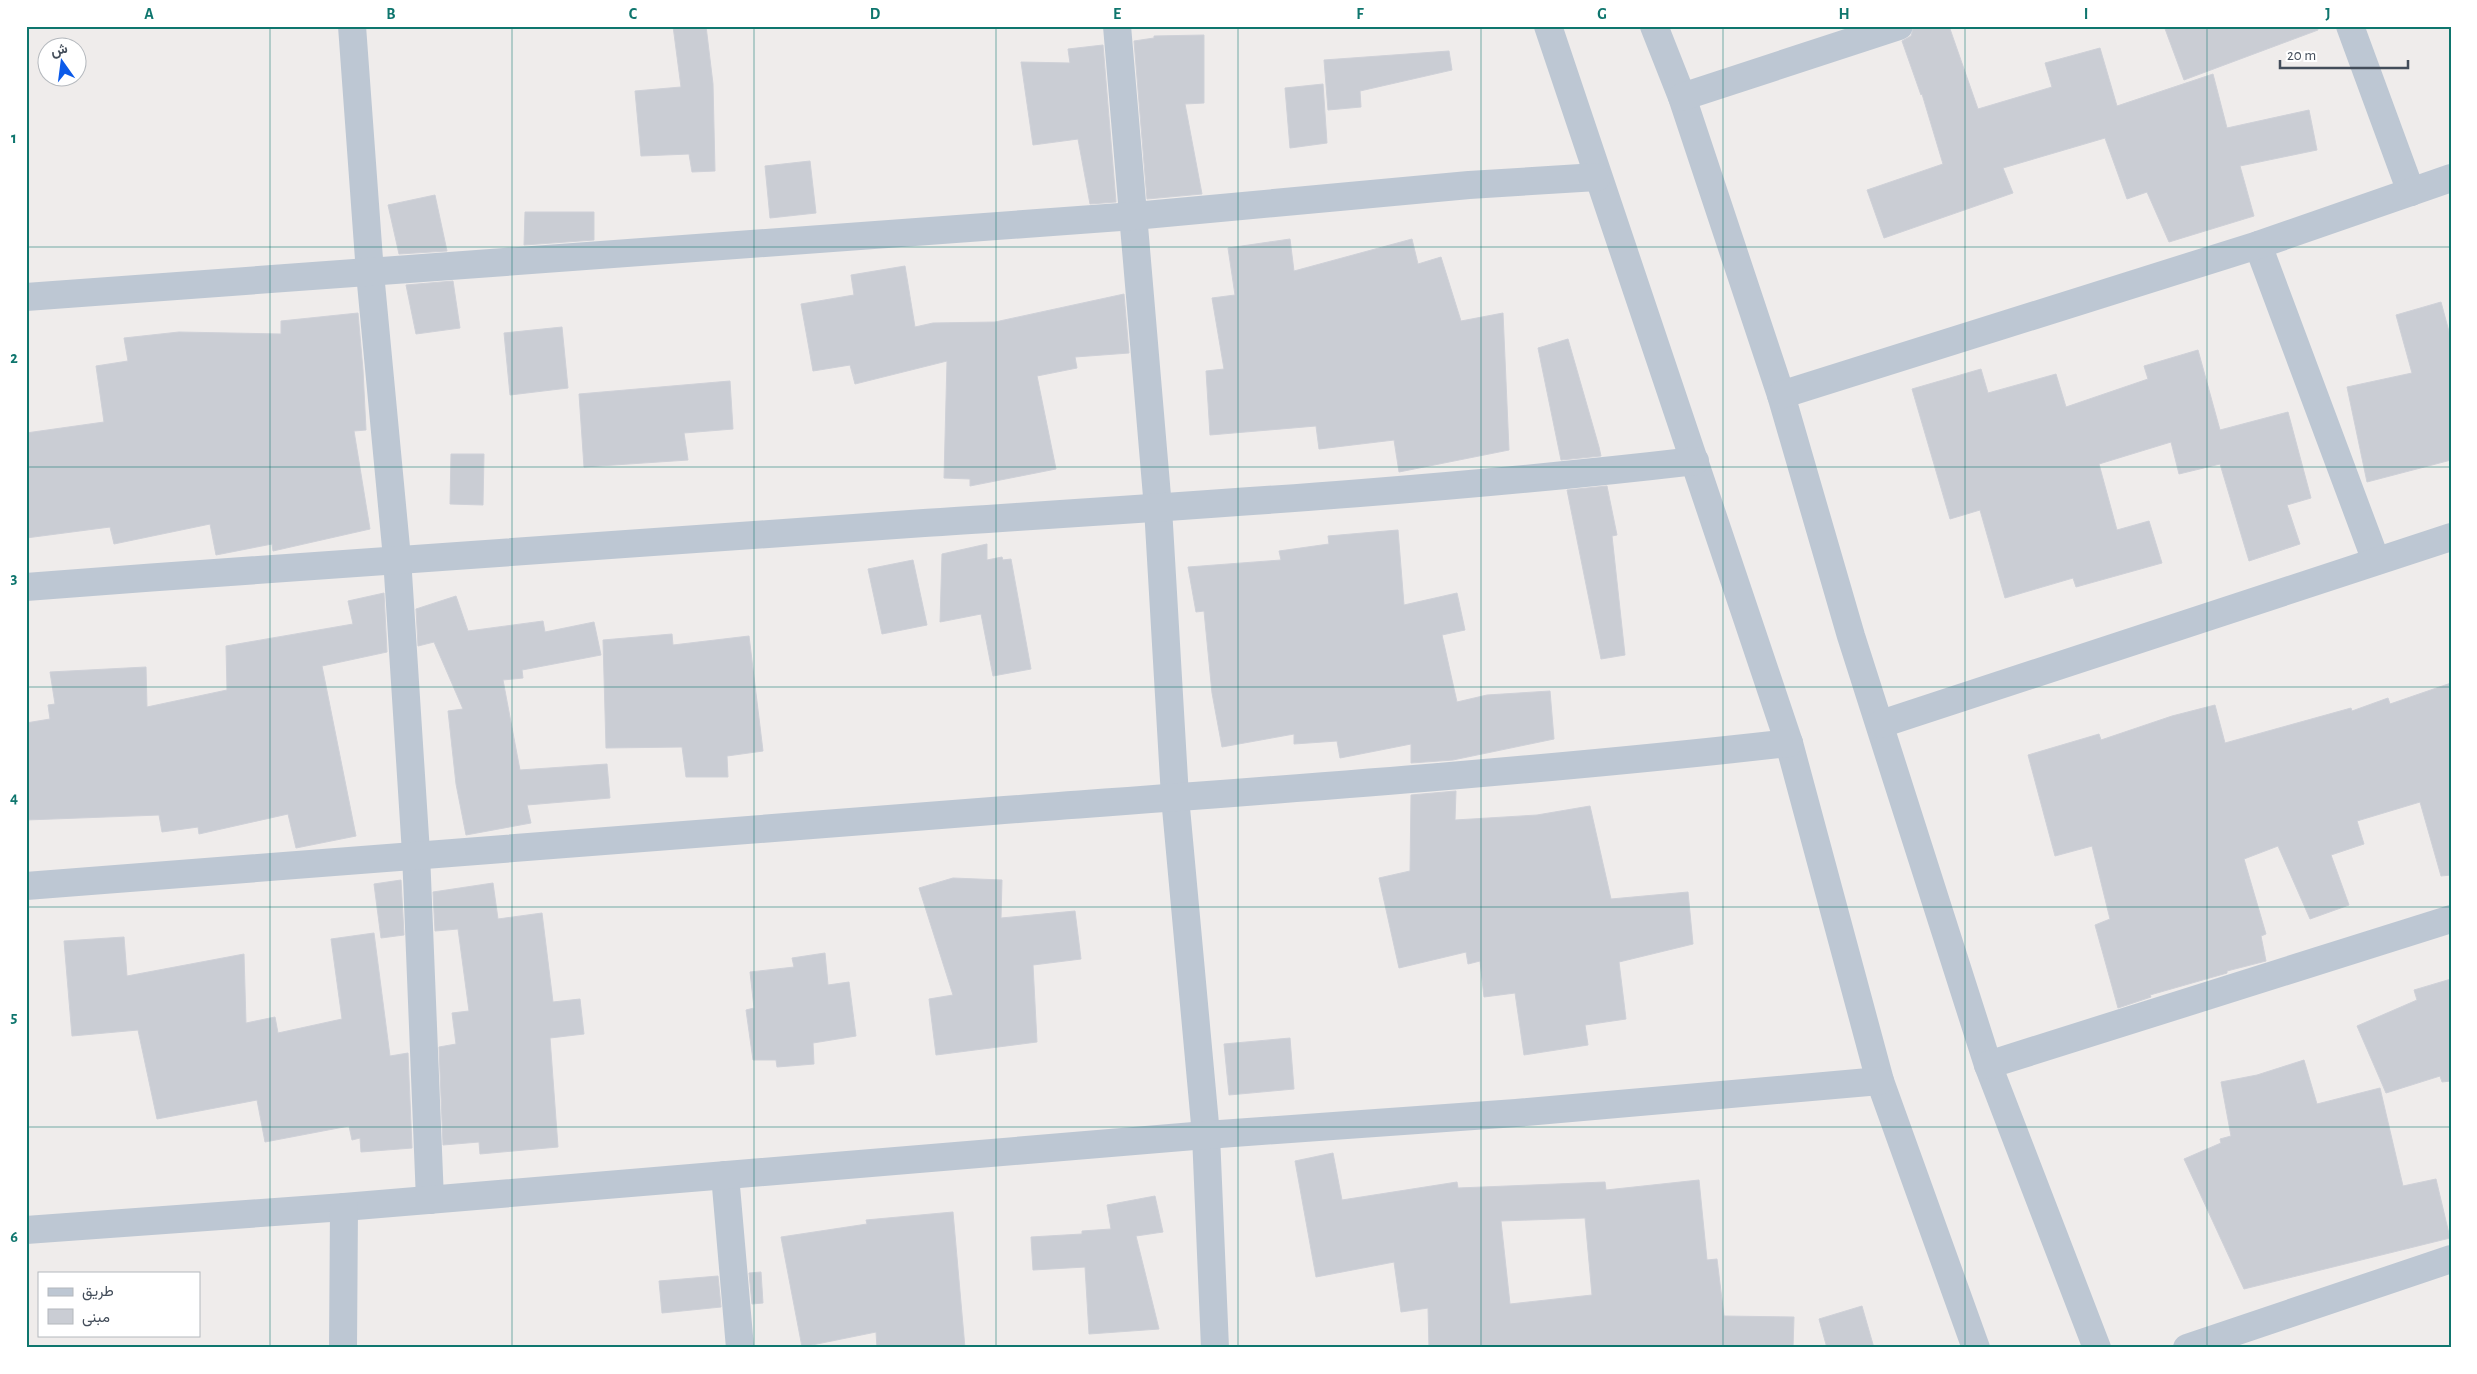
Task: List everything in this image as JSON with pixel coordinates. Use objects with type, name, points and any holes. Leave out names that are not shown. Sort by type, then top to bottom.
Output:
[{"type":"street","points":[[352,26],[370,273],[398,558],[416,853],[430,1200]]},
{"type":"street","points":[[1117,26],[1158,508],[1175,797],[1206,1135],[1215,1348]]},
{"type":"street","points":[[1548,26],[1597,177],[1789,742],[1880,1081],[1976,1348]]},
{"type":"street","points":[[1654,26],[1682,97],[1781,395],[1851,636],[1988,1065],[2097,1348]]},
{"type":"street","points":[[1682,97],[1899,26]]},
{"type":"street","points":[[2350,26],[2411,192]]},
{"type":"street","points":[[26,297],[1134,216],[1469,186],[1597,177]]},
{"type":"street","points":[[1781,395],[2258,245],[2451,178]]},
{"type":"street","points":[[2258,245],[2376,560]]},
{"type":"street","points":[[26,587],[398,558],[1158,508],[1538,479],[1695,461]]},
{"type":"street","points":[[1880,724],[2451,537]]},
{"type":"street","points":[[26,886],[416,853],[1175,797],[1668,757],[1789,742]]},
{"type":"street","points":[[1988,1065],[2451,919]]},
{"type":"street","points":[[26,1230],[344,1207],[1206,1135],[1516,1113],[1880,1081]]},
{"type":"street","points":[[725,1175],[740,1348]]},
{"type":"street","points":[[343,1348],[344,1207]]},
{"type":"street","points":[[2187,1348],[2451,1259]]},
{"type":"building","points":[[673,26],[706,26],[713,84],[715,171],[692,172],[689,154],[641,156],[635,91],[681,87]]},
{"type":"building","points":[[1914,26],[1949,26],[1978,109],[2052,87],[2045,63],[2100,48],[2117,106],[2213,74],[2227,128],[2309,110],[2317,150],[2240,166],[2254,216],[2169,242],[2147,192],[2127,199],[2105,138],[2003,168],[2013,193],[1884,238],[1867,190],[1943,164],[1922,94],[1902,41],[1911,36]]},
{"type":"building","points":[[2164,26],[2317,26],[2318,30],[2184,80]]},
{"type":"building","points":[[1204,35],[1204,103],[1185,104],[1202,194],[1147,199],[1134,41],[1154,38],[1154,36]]},
{"type":"building","points":[[1103,45],[1116,202],[1090,204],[1078,139],[1033,145],[1021,62],[1070,63],[1068,49]]},
{"type":"building","points":[[1449,51],[1452,70],[1360,91],[1361,107],[1328,110],[1324,60]]},
{"type":"building","points":[[1323,84],[1327,143],[1290,148],[1285,88]]},
{"type":"building","points":[[810,161],[816,213],[770,218],[765,166]]},
{"type":"building","points":[[435,195],[447,251],[399,254],[388,205]]},
{"type":"building","points":[[525,212],[594,212],[594,240],[524,245]]},
{"type":"building","points":[[1290,239],[1294,271],[1412,239],[1418,264],[1441,257],[1461,321],[1503,313],[1509,450],[1399,472],[1394,440],[1319,449],[1316,426],[1210,435],[1206,371],[1224,369],[1212,298],[1235,295],[1228,248]]},
{"type":"building","points":[[905,266],[915,327],[933,323],[995,322],[1124,294],[1129,353],[1075,357],[1077,368],[1037,376],[1056,469],[970,486],[970,479],[944,478],[947,361],[855,384],[850,365],[813,371],[801,304],[854,295],[851,275]]},
{"type":"building","points":[[453,281],[460,328],[416,334],[406,285]]},
{"type":"building","points":[[2441,302],[2451,339],[2451,460],[2367,482],[2347,387],[2412,373],[2396,315]]},
{"type":"building","points":[[358,313],[366,430],[354,431],[370,529],[273,551],[272,544],[216,555],[210,524],[114,544],[110,527],[26,538],[26,433],[104,422],[96,366],[128,361],[124,338],[179,332],[281,334],[281,321]]},
{"type":"building","points":[[562,327],[568,388],[510,395],[504,333]]},
{"type":"building","points":[[1568,339],[1601,456],[1561,460],[1538,348]]},
{"type":"building","points":[[2198,350],[2220,430],[2288,412],[2311,498],[2287,505],[2300,544],[2249,561],[2220,464],[2179,474],[2171,442],[2099,464],[2117,530],[2149,521],[2162,563],[2076,587],[2073,578],[2005,598],[1980,510],[1950,519],[1912,389],[1981,369],[1988,393],[2056,374],[2066,407],[2148,379],[2144,366]]},
{"type":"building","points":[[730,381],[733,429],[684,433],[688,460],[584,467],[579,394]]},
{"type":"building","points":[[451,454],[484,454],[483,505],[450,504]]},
{"type":"building","points":[[1607,486],[1617,535],[1612,536],[1625,655],[1601,659],[1567,490]]},
{"type":"building","points":[[1398,530],[1404,605],[1457,593],[1465,630],[1442,635],[1457,702],[1487,695],[1550,691],[1554,739],[1453,760],[1411,763],[1411,744],[1340,758],[1337,741],[1294,744],[1294,734],[1222,747],[1212,693],[1204,611],[1196,612],[1188,567],[1281,560],[1279,551],[1329,544],[1328,536]]},
{"type":"building","points":[[987,544],[987,560],[1002,557],[1003,560],[1011,559],[1031,669],[993,676],[981,614],[940,622],[942,554]]},
{"type":"building","points":[[913,560],[927,625],[882,634],[868,569]]},
{"type":"building","points":[[384,593],[387,652],[322,666],[356,836],[296,848],[288,814],[199,834],[198,827],[162,832],[159,815],[26,820],[26,723],[50,719],[48,705],[55,704],[50,672],[146,667],[147,707],[227,690],[226,646],[353,624],[348,601]]},
{"type":"building","points":[[456,596],[468,631],[543,621],[545,632],[594,622],[601,655],[522,670],[523,678],[503,680],[520,770],[607,764],[610,798],[527,805],[531,823],[466,835],[456,784],[448,711],[463,709],[434,642],[418,646],[416,609]]},
{"type":"building","points":[[672,634],[673,645],[749,636],[763,751],[727,756],[728,777],[686,777],[682,747],[606,748],[603,640]]},
{"type":"building","points":[[2451,683],[2451,875],[2441,876],[2420,802],[2357,821],[2364,844],[2331,855],[2349,905],[2310,919],[2278,846],[2244,859],[2266,934],[2261,936],[2266,961],[2150,995],[2151,997],[2118,1008],[2095,925],[2110,919],[2092,846],[2055,856],[2028,755],[2099,734],[2101,740],[2172,716],[2215,705],[2225,743],[2351,708],[2352,711],[2388,698],[2390,704]]},
{"type":"building","points":[[1456,791],[1455,820],[1537,815],[1590,806],[1611,899],[1688,892],[1693,944],[1619,962],[1626,1019],[1585,1025],[1588,1045],[1524,1055],[1515,993],[1484,997],[1480,961],[1468,964],[1466,952],[1399,968],[1379,878],[1410,871],[1411,795]]},
{"type":"building","points":[[953,878],[1002,880],[1001,918],[1075,911],[1081,959],[1033,965],[1037,1042],[936,1055],[929,999],[953,995],[919,888]]},
{"type":"building","points":[[401,880],[404,935],[381,938],[374,884]]},
{"type":"building","points":[[493,883],[498,919],[542,913],[553,1002],[580,999],[584,1034],[550,1038],[558,1147],[480,1154],[479,1142],[443,1145],[439,1047],[456,1044],[452,1013],[469,1011],[458,929],[435,931],[433,892]]},
{"type":"building","points":[[374,933],[390,1056],[408,1053],[412,1148],[361,1152],[360,1138],[352,1140],[349,1126],[265,1142],[257,1100],[157,1119],[138,1030],[72,1036],[64,941],[124,937],[127,976],[244,954],[246,1023],[275,1017],[278,1033],[342,1019],[331,939]]},
{"type":"building","points":[[825,953],[828,985],[849,982],[856,1036],[813,1043],[814,1064],[777,1067],[776,1060],[753,1060],[746,1010],[754,1008],[750,972],[794,967],[792,958]]},
{"type":"building","points":[[2451,979],[2451,1081],[2442,1082],[2440,1076],[2386,1093],[2357,1026],[2417,1000],[2414,990]]},
{"type":"building","points":[[1290,1038],[1294,1089],[1229,1095],[1224,1044]]},
{"type":"building","points":[[2304,1060],[2317,1104],[2380,1088],[2403,1186],[2436,1179],[2450,1238],[2244,1289],[2184,1159],[2221,1143],[2220,1139],[2231,1136],[2221,1082],[2257,1075]]},
{"type":"building","points":[[1333,1153],[1342,1200],[1457,1182],[1458,1188],[1605,1182],[1606,1190],[1699,1180],[1707,1260],[1717,1259],[1724,1316],[1794,1317],[1793,1348],[1429,1348],[1428,1308],[1401,1312],[1394,1262],[1316,1277],[1295,1161]],"holes":[[[1585,1218],[1592,1295],[1510,1304],[1501,1221]]]},
{"type":"building","points":[[1155,1196],[1163,1232],[1136,1236],[1159,1329],[1089,1334],[1085,1267],[1033,1270],[1031,1237],[1082,1234],[1082,1231],[1111,1229],[1107,1205]]},
{"type":"building","points":[[953,1212],[965,1348],[877,1348],[876,1332],[802,1347],[781,1237],[867,1224],[866,1220]]},
{"type":"building","points":[[761,1272],[763,1303],[752,1304],[749,1273]]},
{"type":"building","points":[[718,1276],[721,1307],[662,1313],[659,1281]]},
{"type":"building","points":[[1862,1306],[1874,1348],[1827,1348],[1819,1319]]}]
